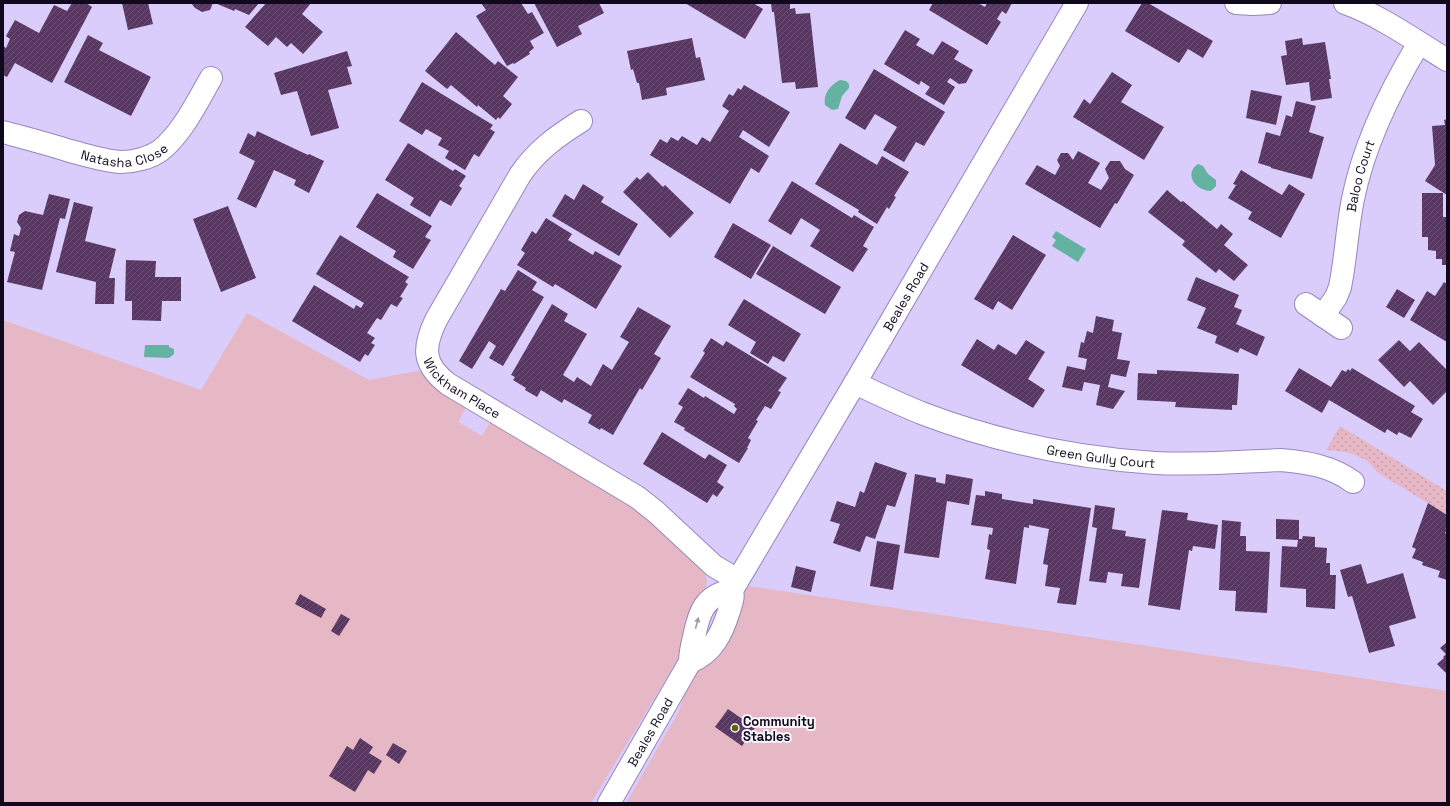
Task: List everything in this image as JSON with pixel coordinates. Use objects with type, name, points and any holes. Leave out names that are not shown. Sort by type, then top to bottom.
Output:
[{"type":"street","name":"Beales Road","points":[[609,803],[690,662],[690,651],[696,625],[703,608],[719,594],[735,585],[1077,3]]},
{"type":"street","points":[[1236,3],[1270,3]]},
{"type":"street","points":[[1345,3],[1370,14],[1447,60]]},
{"type":"street","name":"Baloo Court","points":[[1323,316],[1336,297],[1340,287],[1353,198],[1366,154],[1387,103],[1419,43]]},
{"type":"street","name":"Natasha Close","points":[[3,132],[89,156],[120,162],[135,161],[160,150],[171,140],[182,126],[211,78]]},
{"type":"street","name":"Wickham Place","points":[[581,121],[545,146],[535,155],[520,175],[436,320],[427,340],[427,353],[430,364],[434,372],[448,384],[637,497],[656,512],[735,585]]},
{"type":"street","name":"Green Gully Court","points":[[855,383],[924,414],[952,424],[1039,448],[1093,457],[1157,463],[1293,461],[1329,469],[1353,482]]},
{"type":"shaded area","points":[[840,80],[846,81],[849,84],[849,88],[842,96],[838,109],[832,110],[825,105],[825,97],[830,87]]},
{"type":"shaded area","points":[[1198,164],[1203,166],[1208,174],[1216,180],[1216,186],[1211,191],[1201,188],[1193,181],[1192,172]]},
{"type":"shaded area","points":[[1056,231],[1086,249],[1078,262],[1052,246],[1056,240],[1052,237]]},
{"type":"shaded area","points":[[247,313],[369,380],[423,370],[467,406],[458,422],[482,436],[491,421],[640,513],[700,567],[705,574],[707,580],[705,592],[680,656],[591,803],[3,803],[3,320],[201,390]]},
{"type":"shaded area","points":[[145,345],[169,345],[169,347],[174,349],[174,354],[169,358],[144,357]]},
{"type":"shaded area","points":[[1340,426],[1447,491],[1447,515],[1377,472],[1361,457],[1341,451],[1326,450]]},
{"type":"shaded area","points":[[749,586],[1447,691],[1447,803],[626,803],[678,713],[686,689]]},
{"type":"building","points":[[72,3],[86,3],[92,7],[52,83],[15,63],[7,77],[3,75],[3,46],[6,48],[10,39],[6,36],[15,20],[39,33],[54,5],[67,11]]},
{"type":"building","points":[[122,3],[148,3],[153,24],[128,30]]},
{"type":"building","points":[[191,3],[213,3],[210,10],[202,12],[195,8]]},
{"type":"building","points":[[215,3],[259,3],[249,15],[235,9],[234,11]]},
{"type":"building","points":[[266,3],[311,3],[302,14],[323,32],[303,54],[291,43],[287,47],[276,37],[268,46],[245,27]]},
{"type":"building","points":[[481,3],[521,3],[528,14],[532,12],[544,33],[530,41],[534,48],[529,52],[530,54],[514,64],[513,63],[507,66],[476,16],[486,10]]},
{"type":"building","points":[[534,3],[599,3],[604,13],[578,26],[582,34],[557,47]]},
{"type":"building","points":[[685,3],[753,3],[763,9],[745,39]]},
{"type":"building","points":[[771,3],[790,3],[790,9],[795,8],[796,14],[810,13],[818,87],[796,89],[795,82],[782,83],[774,12],[772,12]]},
{"type":"building","points":[[933,3],[978,3],[985,7],[987,3],[1012,3],[1006,14],[1002,11],[997,19],[1001,22],[987,45],[929,10]]},
{"type":"building","points":[[1142,3],[1148,3],[1213,41],[1203,58],[1188,49],[1179,63],[1125,31]]},
{"type":"building","points":[[905,30],[920,39],[916,45],[933,55],[942,41],[959,51],[954,59],[973,70],[966,83],[959,84],[950,78],[947,82],[955,87],[944,105],[925,94],[930,87],[921,81],[919,85],[884,64]]},
{"type":"building","points":[[456,32],[495,65],[498,61],[518,77],[503,96],[512,104],[500,119],[498,117],[496,120],[478,105],[477,107],[451,85],[447,89],[425,71]]},
{"type":"building","points":[[88,35],[103,43],[99,50],[151,77],[131,116],[64,82]]},
{"type":"building","points":[[692,38],[696,58],[700,57],[705,80],[666,88],[667,95],[642,100],[639,83],[637,83],[633,69],[631,70],[627,51]]},
{"type":"building","points":[[1302,38],[1303,45],[1325,42],[1331,79],[1329,79],[1332,98],[1311,101],[1309,82],[1286,85],[1281,56],[1287,55],[1285,41]]},
{"type":"building","points":[[347,51],[352,66],[347,67],[352,84],[328,90],[339,128],[311,136],[297,91],[281,95],[274,73]]},
{"type":"building","points":[[874,69],[945,112],[924,146],[916,142],[904,162],[883,150],[897,127],[875,114],[865,130],[845,118]]},
{"type":"building","points":[[1112,72],[1132,85],[1121,102],[1164,127],[1144,160],[1073,117],[1084,99],[1090,104]]},
{"type":"building","points":[[422,82],[493,125],[490,129],[495,132],[479,157],[474,154],[465,170],[445,158],[449,151],[438,145],[442,138],[426,129],[422,135],[399,121]]},
{"type":"building","points":[[744,85],[790,112],[769,147],[743,130],[739,137],[769,156],[759,173],[751,168],[730,204],[650,155],[660,139],[667,143],[671,137],[678,141],[682,136],[697,145],[702,137],[710,142],[729,111],[722,106],[729,94],[733,96],[738,88],[741,90]]},
{"type":"building","points":[[1251,90],[1282,96],[1276,125],[1246,118]]},
{"type":"building","points":[[1296,101],[1316,106],[1309,132],[1324,137],[1312,179],[1258,163],[1266,132],[1280,136],[1286,115],[1292,117]]},
{"type":"building","points":[[1447,119],[1447,195],[1425,181],[1435,165],[1432,126],[1445,125],[1444,120]]},
{"type":"building","points":[[257,131],[324,161],[309,193],[294,185],[296,180],[274,170],[256,208],[237,199],[255,161],[239,153],[248,133],[255,137]]},
{"type":"building","points":[[408,143],[453,171],[455,169],[466,176],[459,186],[462,188],[451,206],[440,200],[430,217],[410,205],[414,198],[385,180]]},
{"type":"building","points":[[840,143],[877,165],[882,156],[909,172],[894,196],[896,197],[889,209],[887,207],[877,224],[858,212],[859,210],[815,184]]},
{"type":"building","points":[[1078,151],[1100,163],[1088,183],[1101,190],[1109,178],[1105,169],[1110,161],[1120,161],[1125,169],[1134,175],[1117,204],[1115,203],[1100,228],[1025,184],[1037,165],[1055,175],[1060,166],[1057,160],[1061,153],[1068,153],[1073,160]]},
{"type":"building","points":[[1241,170],[1282,195],[1289,184],[1305,194],[1281,238],[1248,219],[1252,212],[1228,198],[1236,185],[1233,184]]},
{"type":"building","points":[[648,172],[663,187],[665,185],[694,213],[670,238],[623,192],[637,177],[640,180]]},
{"type":"building","points":[[792,181],[852,218],[854,215],[874,227],[863,246],[868,249],[853,272],[810,246],[820,230],[801,218],[791,235],[768,221]]},
{"type":"building","points":[[583,184],[604,197],[601,202],[638,224],[619,256],[552,216],[565,194],[574,200]]},
{"type":"building","points":[[1167,190],[1217,229],[1221,224],[1233,234],[1224,245],[1248,265],[1234,281],[1219,269],[1216,273],[1182,245],[1185,241],[1148,212]]},
{"type":"building","points":[[377,193],[432,226],[425,237],[431,240],[413,269],[393,257],[396,251],[356,227]]},
{"type":"building","points":[[1422,193],[1443,193],[1443,217],[1447,217],[1447,265],[1442,265],[1442,259],[1436,259],[1436,251],[1428,250],[1428,237],[1422,237]]},
{"type":"building","points":[[49,194],[70,199],[65,219],[60,218],[42,290],[7,282],[15,252],[10,251],[14,234],[19,236],[21,228],[17,222],[19,215],[25,211],[43,215]]},
{"type":"building","points":[[74,202],[93,207],[85,241],[116,249],[109,278],[115,278],[114,304],[95,304],[96,282],[56,272]]},
{"type":"building","points":[[228,206],[256,278],[221,292],[193,219]]},
{"type":"building","points":[[546,218],[572,234],[568,240],[593,255],[595,251],[622,266],[596,309],[555,284],[553,287],[517,265],[525,253],[521,250],[532,231],[536,234]]},
{"type":"building","points":[[733,223],[771,245],[751,279],[714,257]]},
{"type":"building","points":[[340,235],[409,277],[405,282],[408,284],[400,297],[403,298],[397,307],[391,304],[381,320],[377,318],[367,333],[375,338],[371,343],[375,345],[368,356],[365,354],[360,362],[292,321],[314,285],[354,309],[356,305],[361,308],[364,303],[316,274]]},
{"type":"building","points":[[1013,235],[1046,255],[1012,310],[998,301],[993,310],[974,299]]},
{"type":"building","points":[[773,246],[841,287],[825,314],[756,274]]},
{"type":"building","points":[[126,260],[156,261],[155,277],[181,277],[181,301],[162,301],[161,321],[132,320],[132,301],[125,301]]},
{"type":"building","points":[[518,270],[537,282],[532,290],[544,297],[503,366],[489,358],[496,346],[489,341],[472,369],[459,361],[501,289],[505,291]]},
{"type":"building","points":[[1196,277],[1239,295],[1234,307],[1242,310],[1236,324],[1265,337],[1257,356],[1240,348],[1238,353],[1215,343],[1217,336],[1197,328],[1206,308],[1187,300]]},
{"type":"building","points":[[1444,282],[1447,284],[1447,342],[1410,320],[1427,291],[1435,296]]},
{"type":"building","points":[[1397,289],[1415,300],[1404,318],[1386,307]]},
{"type":"building","points":[[744,299],[801,334],[784,362],[773,356],[768,364],[750,353],[756,342],[728,325]]},
{"type":"building","points":[[552,304],[568,314],[564,321],[587,334],[563,375],[574,382],[577,377],[591,386],[603,364],[612,370],[629,342],[620,337],[638,307],[671,326],[654,354],[661,358],[642,390],[640,388],[613,435],[588,423],[592,415],[564,399],[562,403],[541,390],[537,397],[525,390],[526,388],[513,380],[515,377],[511,375]]},
{"type":"building","points":[[1096,316],[1114,320],[1112,331],[1122,333],[1117,359],[1130,361],[1126,377],[1111,374],[1108,387],[1125,391],[1113,409],[1096,405],[1100,385],[1084,382],[1082,391],[1062,387],[1067,366],[1085,370],[1087,359],[1078,357],[1081,342],[1084,343],[1087,331],[1093,333]]},
{"type":"building","points":[[711,338],[723,346],[726,341],[787,378],[778,391],[781,392],[771,409],[765,406],[756,420],[758,421],[748,438],[751,440],[748,448],[739,463],[684,430],[685,428],[674,422],[683,407],[678,404],[688,388],[704,398],[705,396],[734,414],[737,409],[734,406],[735,404],[690,377],[705,353],[703,351]]},
{"type":"building","points":[[977,339],[994,350],[998,344],[1016,355],[1026,340],[1045,352],[1028,379],[1045,390],[1033,408],[961,365]]},
{"type":"building","points":[[1399,340],[1410,351],[1419,342],[1447,370],[1447,391],[1433,405],[1410,381],[1404,387],[1378,360]]},
{"type":"building","points":[[1299,368],[1331,387],[1342,370],[1346,372],[1348,369],[1350,371],[1352,368],[1415,406],[1411,412],[1423,419],[1411,438],[1399,432],[1397,435],[1387,429],[1385,433],[1329,400],[1322,413],[1285,391]]},
{"type":"building","points":[[1157,370],[1239,374],[1237,405],[1232,405],[1232,410],[1175,407],[1176,402],[1137,400],[1138,373],[1157,374]]},
{"type":"building","points":[[662,432],[705,459],[709,454],[727,465],[717,482],[724,487],[717,497],[713,494],[707,503],[643,464]]},
{"type":"building","points":[[875,462],[907,473],[895,507],[887,505],[875,539],[866,536],[860,552],[833,543],[840,524],[830,521],[837,501],[855,507],[860,491],[864,493]]},
{"type":"building","points":[[915,474],[936,478],[936,482],[945,484],[946,474],[973,479],[969,505],[947,501],[939,558],[904,553]]},
{"type":"building","points":[[985,491],[1002,494],[1002,499],[1033,504],[1033,499],[1091,508],[1076,605],[1057,603],[1060,588],[1045,586],[1048,565],[1043,564],[1049,529],[1029,525],[1029,528],[1024,527],[1016,584],[985,579],[990,550],[987,549],[989,534],[992,535],[993,528],[971,525],[976,495],[985,496]]},
{"type":"building","points":[[1428,503],[1447,515],[1447,529],[1445,533],[1447,534],[1447,580],[1438,577],[1440,571],[1422,565],[1423,562],[1412,558],[1416,549],[1412,547]]},
{"type":"building","points":[[1095,505],[1115,508],[1112,529],[1126,531],[1125,536],[1146,539],[1139,588],[1121,586],[1123,574],[1108,572],[1106,583],[1089,581],[1097,528],[1092,527]]},
{"type":"building","points":[[1162,510],[1188,513],[1187,520],[1218,525],[1215,549],[1193,546],[1192,551],[1189,550],[1180,610],[1148,605]]},
{"type":"building","points":[[1276,519],[1299,520],[1299,539],[1302,539],[1303,536],[1315,537],[1315,547],[1327,548],[1326,563],[1330,563],[1330,575],[1336,575],[1335,609],[1306,607],[1306,589],[1280,587],[1282,546],[1297,547],[1298,540],[1276,539]]},
{"type":"building","points":[[1222,520],[1241,522],[1240,536],[1246,536],[1246,551],[1270,552],[1267,613],[1235,611],[1236,591],[1219,590]]},
{"type":"building","points":[[877,541],[900,545],[893,590],[870,586]]},
{"type":"building","points":[[1361,564],[1367,584],[1403,573],[1416,618],[1389,626],[1395,646],[1369,653],[1352,596],[1348,597],[1340,570]]},
{"type":"building","points":[[796,566],[816,571],[811,592],[791,587]]},
{"type":"building","points":[[300,594],[326,609],[321,618],[295,604]]},
{"type":"building","points":[[341,614],[350,619],[339,636],[331,631]]},
{"type":"building","points":[[1447,642],[1447,674],[1437,664],[1446,654],[1440,648]]},
{"type":"building","name":"Community Stables","points":[[728,709],[755,728],[742,746],[715,727]]},
{"type":"building","points":[[360,738],[373,747],[369,753],[382,761],[374,774],[368,770],[355,792],[329,776],[347,746],[353,750]]},
{"type":"building","points":[[393,743],[407,751],[399,764],[386,755]]},
{"type":"place","name":"Community Stables","points":[[735,728]]}]
